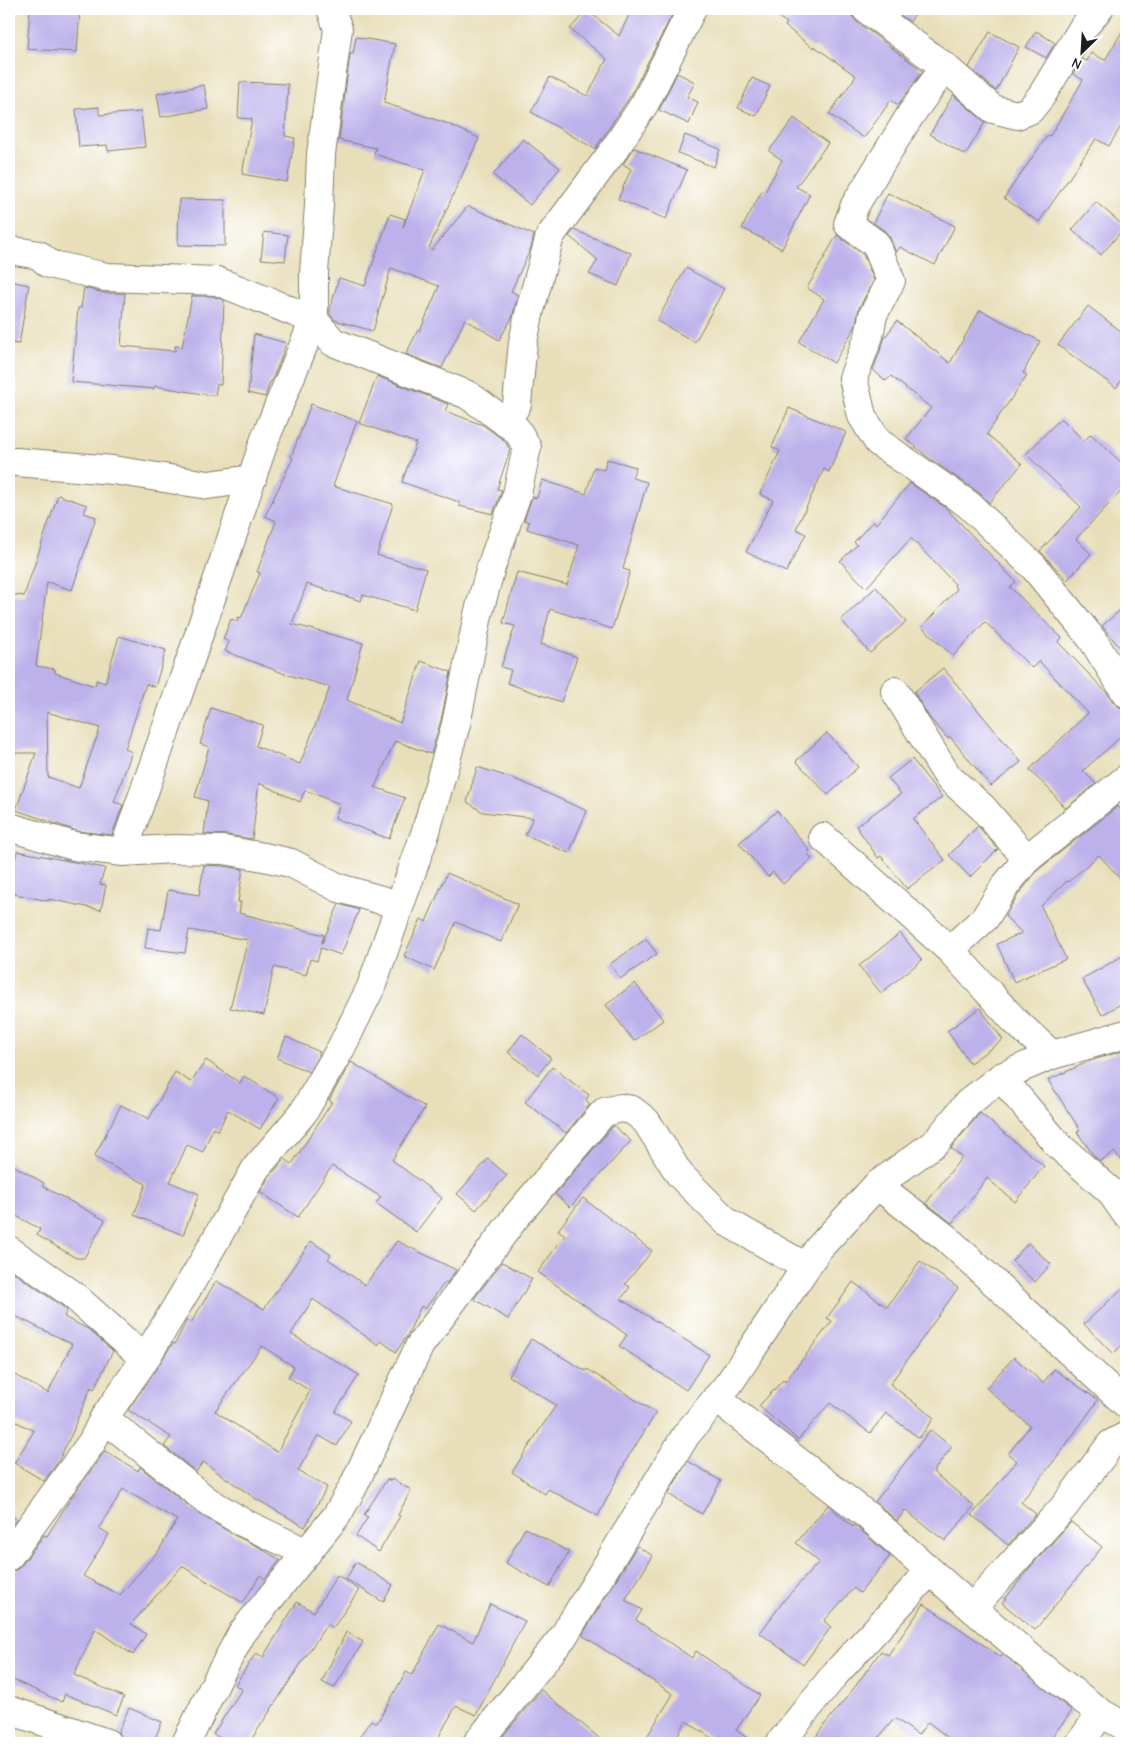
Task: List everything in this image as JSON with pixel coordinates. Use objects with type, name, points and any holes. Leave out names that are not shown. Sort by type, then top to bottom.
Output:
[{"type":"street","points":[[123,852],[266,438],[314,320],[314,273],[320,205],[321,154],[338,29],[331,9]]},
{"type":"street","points":[[506,423],[517,404],[523,342],[550,236],[614,150],[645,103],[692,9]]},
{"type":"street","points":[[866,9],[945,67],[993,109],[1017,115],[1030,110],[1042,95],[1082,28],[1098,9]]},
{"type":"street","points":[[945,67],[911,114],[855,205],[848,224],[876,244],[891,281],[873,315],[869,336],[853,378],[862,416],[878,442],[969,505],[1034,567],[1092,639],[1126,693]]},
{"type":"street","points":[[9,250],[39,255],[49,264],[106,277],[217,281],[314,320],[333,342],[468,395],[517,430],[527,447],[517,494],[490,567],[474,632],[456,724],[426,831],[371,987],[341,1048],[303,1113],[256,1168],[202,1264],[145,1359],[104,1418],[92,1442],[9,1556]]},
{"type":"street","points":[[16,462],[113,470],[208,485],[252,479]]},
{"type":"street","points":[[895,691],[948,777],[982,807],[1027,860]]},
{"type":"street","points":[[950,950],[985,918],[1005,886],[1027,860],[1126,779]]},
{"type":"street","points":[[9,827],[74,846],[123,852],[174,849],[232,851],[291,863],[339,888],[399,905]]},
{"type":"street","points":[[823,837],[950,950],[1014,1020],[1052,1055]]},
{"type":"street","points":[[477,1743],[563,1638],[686,1435],[730,1382],[818,1249],[877,1185],[936,1142],[968,1103],[1001,1077],[1052,1055],[1126,1034]]},
{"type":"street","points":[[1001,1077],[1058,1145],[1110,1191],[1126,1214]]},
{"type":"street","points":[[186,1743],[242,1633],[337,1514],[353,1487],[420,1345],[514,1219],[604,1112],[621,1108],[632,1110],[646,1121],[680,1175],[727,1222],[806,1267]]},
{"type":"street","points":[[877,1185],[946,1238],[1126,1404]]},
{"type":"street","points":[[9,1250],[72,1294],[145,1359]]},
{"type":"street","points":[[716,1398],[868,1516],[1051,1675],[1101,1713],[1126,1728]]},
{"type":"street","points":[[104,1418],[206,1500],[242,1522],[307,1553]]},
{"type":"street","points":[[972,1608],[1063,1508],[1111,1444],[1126,1436]]},
{"type":"street","points":[[780,1743],[836,1673],[930,1571]]},
{"type":"street","points":[[9,1710],[48,1734],[107,1743]]},
{"type":"street","points":[[1080,1743],[1101,1713]]},
{"type":"building","points":[[30,9],[80,9],[77,52],[27,49]]},
{"type":"building","points":[[632,9],[675,9],[631,95],[595,149],[531,112],[550,77],[587,96],[607,59],[570,29],[587,10],[619,36]]},
{"type":"building","points":[[766,9],[851,9],[852,16],[857,22],[923,71],[898,105],[891,100],[864,138],[829,114],[856,76],[814,46],[813,48],[785,26],[787,23]]},
{"type":"building","points":[[892,9],[918,9],[910,22]]},
{"type":"building","points":[[1126,25],[1126,118],[1109,146],[1096,139],[1039,222],[1004,198],[1048,135],[1050,136],[1083,80],[1073,74],[1082,59],[1087,61],[1091,53],[1105,60]]},
{"type":"building","points":[[1036,31],[1055,43],[1046,58],[1026,47]]},
{"type":"building","points":[[990,32],[1019,47],[996,91],[969,67]]},
{"type":"building","points":[[356,37],[395,44],[384,103],[446,123],[479,138],[429,248],[432,250],[468,206],[534,235],[531,248],[511,291],[518,295],[512,318],[499,340],[465,319],[442,368],[406,354],[418,330],[420,331],[439,286],[391,268],[373,331],[334,320],[330,314],[339,278],[365,286],[390,214],[405,219],[403,227],[425,170],[374,154],[376,148],[339,140],[350,54],[353,54]]},
{"type":"building","points":[[677,73],[695,82],[687,97],[698,102],[689,124],[659,110]]},
{"type":"building","points":[[752,78],[770,86],[756,116],[738,108]]},
{"type":"building","points":[[240,82],[288,84],[285,136],[295,138],[287,182],[242,174],[252,119],[238,118]]},
{"type":"building","points":[[204,85],[208,109],[161,117],[157,94]]},
{"type":"building","points":[[953,95],[985,122],[965,155],[930,134]]},
{"type":"building","points":[[99,107],[99,115],[141,112],[145,147],[108,151],[107,145],[79,147],[76,109]]},
{"type":"building","points":[[794,118],[828,143],[796,187],[810,194],[782,249],[742,228],[762,191],[765,192],[782,160],[769,151]]},
{"type":"building","points":[[685,135],[720,149],[714,167],[678,153]]},
{"type":"building","points":[[523,139],[560,168],[530,205],[493,175]]},
{"type":"building","points":[[634,148],[687,170],[666,219],[618,199],[631,169],[623,164]]},
{"type":"building","points":[[888,193],[955,226],[935,265],[900,247],[896,253],[885,231],[873,223]]},
{"type":"building","points":[[179,199],[225,200],[225,246],[178,245]]},
{"type":"building","points":[[1096,202],[1125,227],[1101,255],[1072,230]]},
{"type":"building","points":[[574,230],[631,253],[618,286],[589,274],[598,260],[569,236]]},
{"type":"building","points":[[264,232],[288,235],[285,261],[261,259]]},
{"type":"building","points":[[837,235],[863,254],[874,280],[859,308],[855,327],[834,363],[799,342],[824,299],[807,288]]},
{"type":"building","points":[[686,268],[724,289],[695,342],[657,321]]},
{"type":"building","points":[[9,281],[29,285],[19,344],[9,343]]},
{"type":"building","points":[[84,288],[105,293],[125,293],[121,346],[175,351],[175,346],[182,347],[192,296],[212,296],[224,300],[221,385],[217,384],[215,396],[155,386],[154,389],[71,382],[78,308],[81,308]]},
{"type":"building","points":[[1088,306],[1126,335],[1126,373],[1116,388],[1058,345]]},
{"type":"building","points":[[980,310],[1040,341],[1023,373],[1027,375],[987,434],[1022,464],[989,503],[978,492],[930,459],[906,439],[931,408],[891,376],[886,381],[873,370],[885,337],[897,321],[950,363]]},
{"type":"building","points":[[254,334],[286,343],[265,397],[248,393]]},
{"type":"building","points":[[377,376],[448,404],[445,411],[483,425],[505,441],[510,450],[497,489],[502,490],[493,514],[459,506],[459,502],[402,482],[416,443],[359,423]]},
{"type":"building","points":[[311,404],[357,421],[333,486],[393,504],[377,555],[426,569],[415,610],[363,595],[361,601],[307,584],[292,624],[363,643],[347,700],[400,723],[421,661],[451,672],[441,720],[431,754],[395,741],[375,787],[405,798],[389,839],[335,818],[340,804],[305,790],[300,802],[259,783],[252,839],[204,834],[208,801],[195,797],[209,747],[200,744],[211,708],[263,725],[256,746],[300,764],[330,687],[285,674],[225,651],[229,642],[223,639],[231,619],[237,621],[238,617],[241,618],[260,573],[257,572],[276,521],[265,516],[293,458],[291,457]]},
{"type":"building","points":[[789,408],[846,432],[829,472],[824,469],[796,529],[806,534],[786,572],[746,552],[773,500],[760,494],[780,451],[772,447]]},
{"type":"building","points":[[1061,418],[1084,441],[1091,434],[1126,467],[1126,486],[1076,539],[1091,554],[1067,580],[1040,551],[1081,507],[1026,454]]},
{"type":"building","points":[[607,459],[636,467],[632,478],[647,482],[623,569],[630,571],[612,629],[550,609],[541,644],[577,657],[561,702],[507,683],[511,670],[501,667],[515,626],[503,623],[517,572],[567,585],[579,545],[527,529],[529,522],[524,520],[532,497],[537,498],[542,480],[586,494],[594,467],[604,470]]},
{"type":"building","points":[[910,483],[945,507],[1016,582],[1010,587],[1062,638],[1058,642],[1108,694],[1113,702],[1119,707],[1126,709],[1126,732],[1083,771],[1096,784],[1065,809],[1051,791],[1029,770],[1088,713],[1039,661],[1032,668],[985,622],[953,656],[922,627],[957,589],[954,586],[955,584],[911,538],[866,588],[840,561],[857,545],[854,542],[873,521],[876,524]]},
{"type":"building","points":[[58,495],[87,505],[84,513],[96,517],[72,590],[47,582],[36,666],[55,669],[55,673],[95,686],[96,680],[105,683],[119,636],[166,650],[155,687],[146,684],[125,749],[132,752],[114,802],[123,805],[112,835],[77,831],[16,810],[36,753],[9,753],[9,594],[24,596]],"holes":[[[47,712],[100,728],[79,788],[48,777]]]},
{"type":"building","points":[[876,587],[906,622],[870,653],[841,620]]},
{"type":"building","points":[[1126,605],[1126,655],[1102,626]]},
{"type":"building","points":[[943,668],[1021,762],[991,786],[950,737],[948,739],[929,717],[914,692]]},
{"type":"building","points":[[827,733],[858,767],[828,795],[796,761]]},
{"type":"building","points":[[912,759],[942,797],[913,819],[945,860],[907,889],[881,856],[878,858],[856,826],[901,794],[888,778]]},
{"type":"building","points":[[477,767],[515,779],[587,811],[569,853],[525,835],[533,818],[483,812],[467,802]]},
{"type":"building","points":[[1118,806],[1126,816],[1126,885],[1099,855],[1067,881],[1041,906],[1066,959],[1014,982],[997,944],[1022,933],[1005,916],[1018,895],[1038,870]]},
{"type":"building","points":[[777,811],[810,851],[807,853],[812,859],[783,884],[773,872],[768,877],[739,843]]},
{"type":"building","points":[[978,826],[998,849],[970,877],[949,855]]},
{"type":"building","points":[[17,851],[105,868],[100,884],[106,885],[101,910],[9,893]]},
{"type":"building","points":[[204,865],[243,869],[238,902],[241,902],[239,913],[324,935],[322,943],[339,904],[359,910],[341,955],[321,948],[317,961],[310,959],[306,975],[274,967],[264,1015],[230,1008],[248,940],[189,930],[185,953],[145,948],[148,928],[161,930],[168,890],[199,895]]},
{"type":"building","points":[[447,873],[518,904],[501,942],[456,922],[434,970],[404,956],[421,919],[426,922]]},
{"type":"building","points":[[900,933],[922,960],[881,993],[859,966]]},
{"type":"building","points":[[646,939],[657,954],[620,979],[610,964]]},
{"type":"building","points":[[1126,954],[1126,1001],[1102,1015],[1082,979]]},
{"type":"building","points":[[635,983],[663,1020],[634,1041],[606,1005]]},
{"type":"building","points":[[980,1008],[1003,1040],[970,1063],[947,1031]]},
{"type":"building","points":[[522,1034],[551,1058],[538,1075],[508,1052]]},
{"type":"building","points":[[286,1037],[320,1052],[309,1072],[277,1058]]},
{"type":"building","points":[[1126,1050],[1126,1165],[1114,1152],[1100,1161],[1094,1156],[1077,1132],[1080,1130],[1048,1080],[1090,1061]]},
{"type":"building","points":[[206,1060],[240,1083],[244,1076],[279,1098],[260,1129],[228,1110],[218,1131],[213,1128],[203,1152],[187,1145],[170,1182],[199,1194],[183,1235],[134,1215],[146,1184],[94,1157],[121,1105],[149,1119],[175,1072],[191,1082]]},
{"type":"building","points":[[351,1062],[425,1107],[392,1160],[442,1198],[416,1232],[376,1203],[381,1197],[332,1166],[298,1217],[260,1192],[269,1177],[285,1159],[292,1164],[332,1102],[329,1100]]},
{"type":"building","points":[[552,1067],[589,1095],[586,1100],[590,1104],[566,1133],[525,1102]]},
{"type":"building","points":[[980,1113],[1044,1166],[1015,1202],[987,1178],[952,1223],[926,1203],[962,1157],[951,1148]]},
{"type":"building","points":[[613,1126],[631,1141],[570,1207],[555,1194]]},
{"type":"building","points":[[488,1159],[507,1175],[476,1210],[457,1194]]},
{"type":"building","points":[[9,1163],[44,1183],[42,1186],[105,1220],[84,1258],[76,1258],[37,1235],[40,1229],[9,1212]]},
{"type":"building","points":[[583,1198],[652,1251],[625,1284],[630,1287],[621,1299],[709,1355],[686,1390],[619,1346],[627,1335],[538,1272],[565,1235],[558,1230]]},
{"type":"building","points":[[311,1241],[331,1255],[328,1259],[365,1285],[397,1241],[456,1270],[425,1309],[421,1306],[407,1336],[396,1352],[381,1341],[378,1345],[313,1299],[291,1334],[359,1375],[335,1412],[351,1421],[337,1446],[318,1435],[298,1471],[327,1487],[305,1527],[256,1499],[203,1462],[196,1472],[164,1446],[171,1437],[128,1410],[173,1343],[175,1344],[187,1320],[191,1323],[216,1281],[264,1309]],"holes":[[[262,1346],[294,1367],[288,1377],[310,1391],[277,1452],[215,1411]]]},
{"type":"building","points":[[1028,1243],[1051,1264],[1035,1282],[1012,1261]]},
{"type":"building","points":[[920,1261],[958,1288],[890,1384],[934,1418],[919,1438],[886,1413],[870,1433],[830,1403],[798,1440],[759,1406],[783,1380],[785,1382],[832,1321],[827,1318],[853,1282],[887,1307]]},
{"type":"building","points":[[502,1262],[532,1279],[508,1319],[474,1299]]},
{"type":"building","points":[[9,1269],[62,1306],[67,1310],[64,1317],[88,1329],[113,1351],[94,1389],[91,1387],[58,1462],[44,1481],[14,1463],[34,1431],[9,1418],[9,1372],[48,1393],[72,1344],[9,1313]]},
{"type":"building","points":[[1126,1285],[1126,1341],[1113,1354],[1084,1324]]},
{"type":"building","points":[[531,1339],[586,1371],[587,1369],[656,1413],[627,1459],[598,1516],[548,1489],[545,1494],[512,1472],[556,1405],[509,1376]]},
{"type":"building","points":[[1014,1357],[1043,1383],[1054,1369],[1098,1400],[1058,1456],[1021,1502],[1036,1514],[1008,1545],[972,1515],[1017,1461],[1008,1454],[1030,1426],[986,1388]]},
{"type":"building","points":[[930,1430],[952,1447],[933,1472],[974,1506],[945,1541],[905,1510],[897,1521],[875,1502]]},
{"type":"building","points":[[105,1451],[138,1471],[140,1467],[198,1513],[280,1560],[265,1579],[260,1575],[243,1603],[182,1566],[131,1624],[146,1634],[133,1655],[95,1629],[74,1675],[124,1697],[116,1715],[65,1694],[62,1702],[9,1678],[9,1571],[16,1570],[21,1566],[44,1535],[47,1536],[71,1498]],"holes":[[[123,1489],[177,1520],[159,1550],[120,1595],[83,1576],[109,1534],[99,1528]]]},
{"type":"building","points":[[688,1461],[721,1481],[702,1514],[668,1494]]},
{"type":"building","points":[[387,1479],[391,1481],[392,1479],[411,1490],[398,1515],[400,1516],[379,1552],[356,1536],[368,1517],[364,1515]]},
{"type":"building","points":[[828,1505],[890,1556],[860,1593],[854,1588],[824,1621],[831,1627],[803,1665],[760,1633],[785,1599],[819,1562],[796,1543]]},
{"type":"building","points":[[9,1515],[16,1519],[9,1530]]},
{"type":"building","points":[[1071,1522],[1102,1547],[1035,1630],[1002,1603],[1030,1567]]},
{"type":"building","points":[[525,1528],[569,1552],[549,1587],[506,1563]]},
{"type":"building","points":[[637,1546],[653,1556],[625,1600],[642,1610],[636,1620],[692,1658],[696,1651],[760,1695],[736,1730],[754,1743],[719,1743],[686,1721],[673,1743],[643,1743],[673,1694],[582,1635]]},
{"type":"building","points":[[356,1562],[393,1585],[383,1602],[346,1579]]},
{"type":"building","points":[[337,1575],[359,1590],[333,1628],[327,1624],[249,1743],[228,1743],[213,1734],[242,1689],[235,1685],[256,1653],[263,1657],[297,1602],[314,1612]]},
{"type":"building","points":[[490,1604],[525,1621],[476,1715],[456,1706],[435,1743],[355,1743],[371,1720],[377,1723],[406,1672],[412,1675],[439,1624],[473,1642]]},
{"type":"building","points":[[924,1604],[1001,1657],[1003,1654],[1072,1711],[1047,1743],[955,1743],[928,1722],[918,1735],[895,1718],[874,1743],[812,1743],[881,1651],[888,1655]]},
{"type":"building","points":[[346,1632],[363,1642],[334,1688],[322,1682]]},
{"type":"building","points":[[541,1690],[605,1743],[497,1743]]},
{"type":"building","points":[[129,1708],[162,1722],[153,1743],[122,1743],[118,1732]]}]
